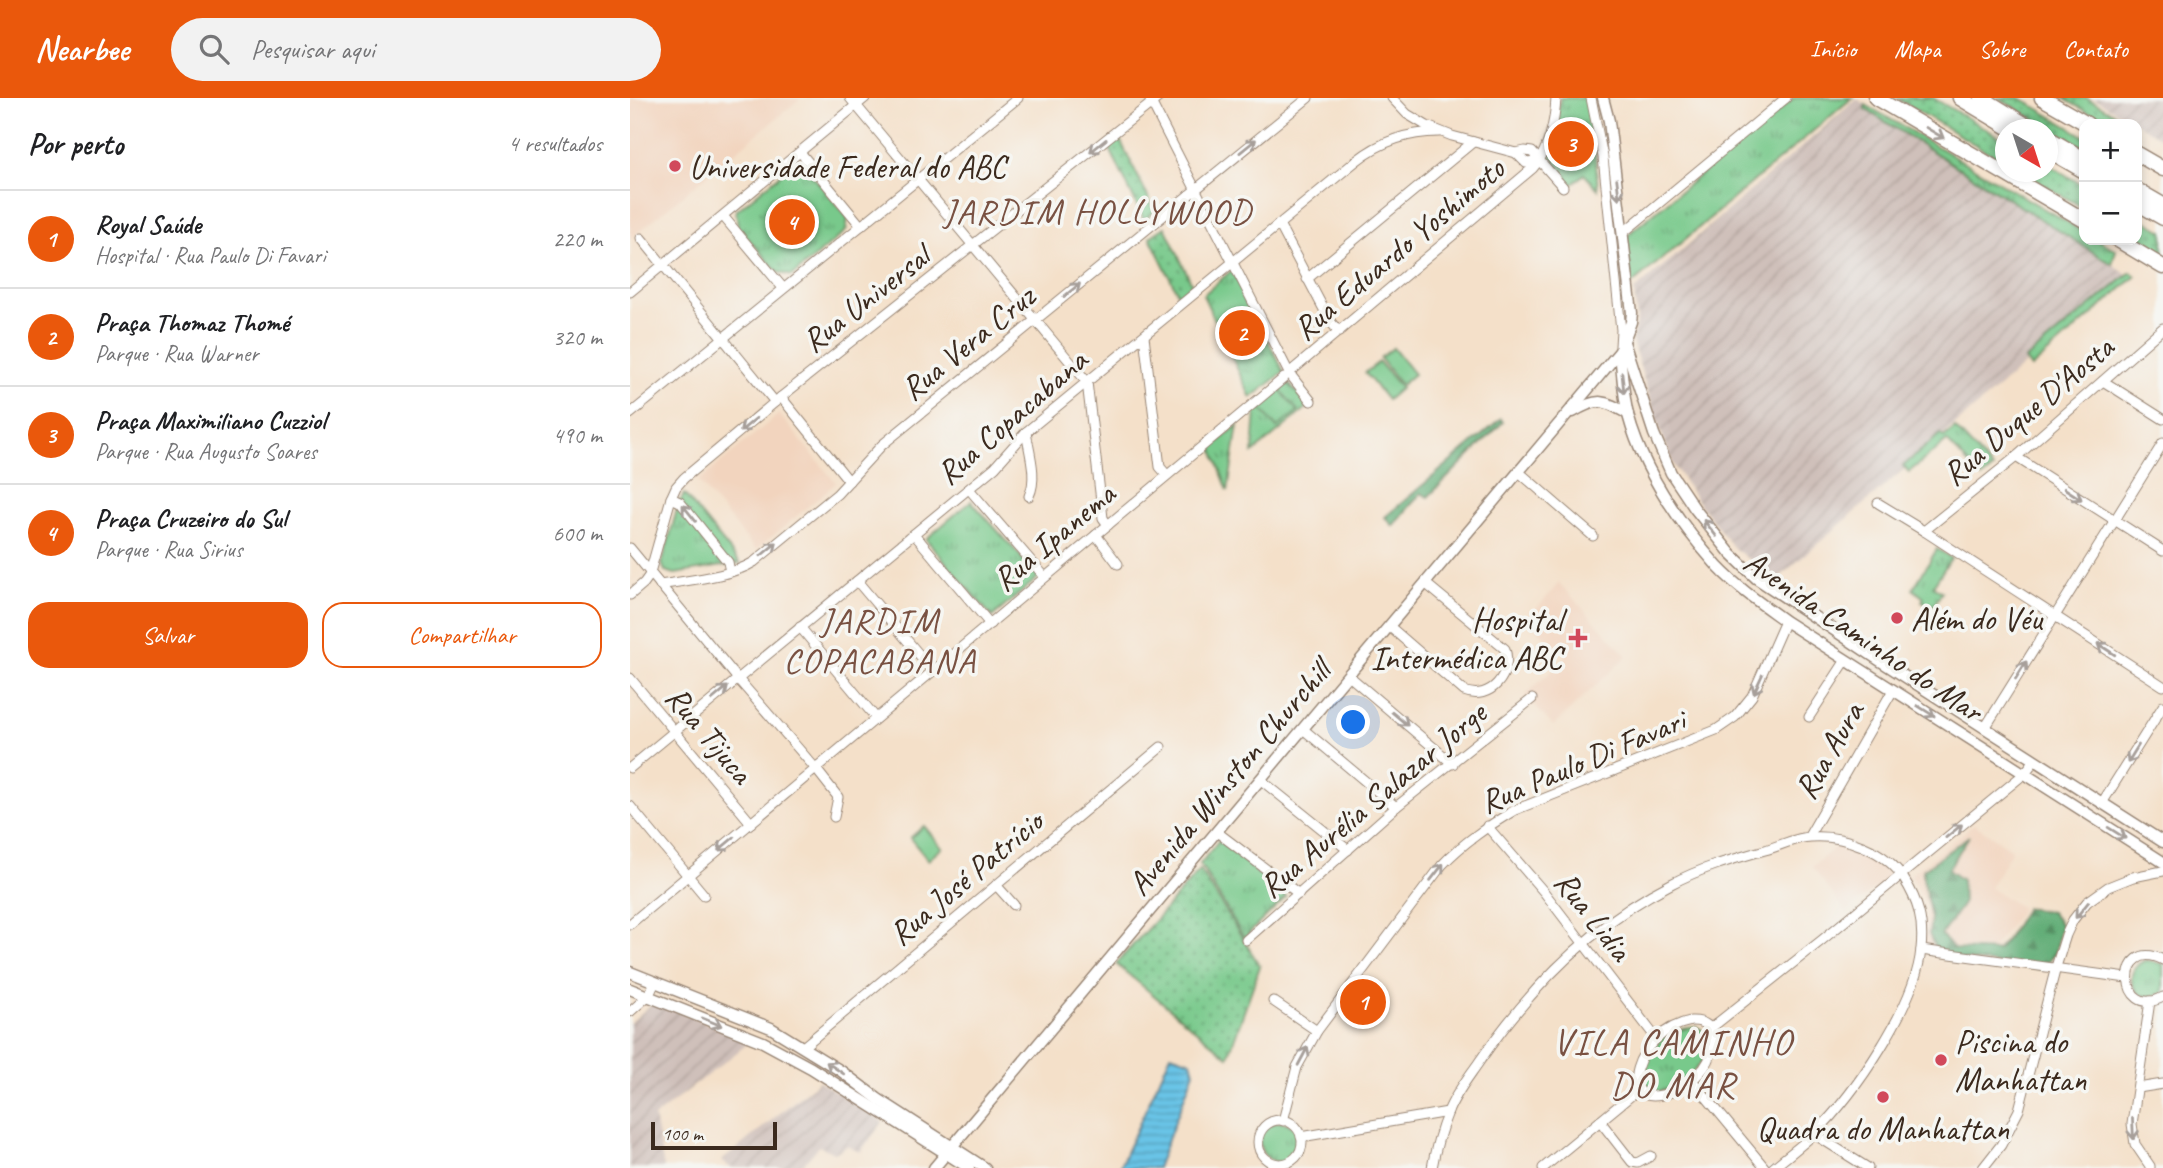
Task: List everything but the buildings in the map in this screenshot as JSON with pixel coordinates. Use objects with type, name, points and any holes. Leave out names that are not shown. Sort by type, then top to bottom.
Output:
[{"type":"highway","points":[[1876,98],[2079,217]]},
{"type":"highway","points":[[1960,98],[1995,119]]},
{"type":"highway","points":[[1982,98],[2016,119]]},
{"type":"highway","points":[[2042,98],[2079,119]]},
{"type":"highway","points":[[2058,144],[2079,156]]},
{"type":"highway","points":[[2058,156],[2079,169]]},
{"type":"highway","points":[[2142,157],[2163,169]]},
{"type":"highway","points":[[2142,193],[2163,205]]},
{"type":"highway","points":[[2142,206],[2163,218]]},
{"type":"highway","points":[[2126,245],[2163,267]]},
{"type":"main road","name":"Avenida Caminho do Mar","points":[[1603,98],[1609,121],[1632,313],[1622,343],[1623,388],[1636,442],[1652,474],[1681,519],[1720,568],[1750,595],[1786,621],[2163,862]]},
{"type":"main road","name":"Avenida Caminho do Mar","points":[[1622,343],[1654,434],[1671,473],[1695,509],[1731,554],[1756,578],[2163,842]]},
{"type":"main road","name":"Avenida Winston Churchill","points":[[934,1168],[1519,472],[1622,343]]},
{"type":"main road","points":[[1597,377],[1597,391],[1605,402],[1628,414]]},
{"type":"main road","name":"Avenida Winston Churchill","points":[[1562,420],[1594,401],[1605,402]]},
{"type":"main road","points":[[1786,621],[1798,610],[1811,614]]},
{"type":"main road","points":[[630,972],[758,1022],[803,1047],[950,1150],[969,1168]]},
{"type":"main road","points":[[630,989],[763,1042],[985,1168]]},
{"type":"street","points":[[630,292],[800,152],[853,102],[865,98]]},
{"type":"street","points":[[630,414],[1018,98]]},
{"type":"street","name":"Rua Vera Cruz","points":[[660,585],[730,572],[754,562],[836,494],[882,445],[1308,98]]},
{"type":"street","points":[[1392,98],[1407,114],[1439,132],[1516,153],[1526,163],[1539,162]]},
{"type":"street","points":[[1539,162],[1551,128],[1556,98]]},
{"type":"street","name":"Avenida Caminho do Mar","points":[[1591,98],[1603,157],[1622,343]]},
{"type":"street","points":[[1624,233],[1786,98]]},
{"type":"street","points":[[1153,100],[1287,375],[1311,401]]},
{"type":"street","name":"Rua Universal","points":[[650,572],[671,498],[684,478],[1153,100]]},
{"type":"street","points":[[853,102],[1087,382],[1103,518],[1108,525]]},
{"type":"street","points":[[1407,114],[1416,133]]},
{"type":"street","name":"Rua Copacabana","points":[[630,768],[999,464],[1027,432],[1370,150],[1386,141],[1416,133],[1439,132]]},
{"type":"street","points":[[1307,279],[1473,142]]},
{"type":"street","points":[[800,152],[861,226]]},
{"type":"street","points":[[1539,162],[1563,187]]},
{"type":"street","name":"Rua Eduardo Yoshimoto","points":[[1287,375],[1539,162]]},
{"type":"street","points":[[723,216],[783,288]]},
{"type":"street","points":[[1279,224],[1332,326],[1339,332]]},
{"type":"street","points":[[641,238],[722,337],[849,481]]},
{"type":"street","name":"Rua Duque D'Aosta","points":[[1924,531],[2016,457],[2163,328]]},
{"type":"street","points":[[1144,336],[1160,467],[1167,475]]},
{"type":"street","name":"Rua Ipanema","points":[[630,924],[1287,375]]},
{"type":"street","points":[[2103,381],[2163,419]]},
{"type":"street","points":[[1027,432],[1032,479],[1029,496]]},
{"type":"street","points":[[1985,728],[2163,443]]},
{"type":"street","points":[[2016,457],[2163,551]]},
{"type":"street","points":[[1519,472],[1593,536]]},
{"type":"street","points":[[969,489],[1045,577]]},
{"type":"street","points":[[671,498],[681,504],[729,562],[730,572]]},
{"type":"street","points":[[1878,503],[2163,686]]},
{"type":"street","points":[[914,534],[990,624]]},
{"type":"street","points":[[1096,535],[1118,564]]},
{"type":"street","points":[[630,548],[838,797],[834,817]]},
{"type":"street","points":[[630,595],[645,583],[650,572]]},
{"type":"street","points":[[857,581],[933,671]]},
{"type":"street","points":[[1389,626],[1464,691],[1478,695],[1488,692],[1500,681],[1506,670],[1507,657],[1504,649],[1425,583]]},
{"type":"street","name":"Rua Paulo Di Favari","points":[[1283,1121],[1297,1066],[1317,1031],[1442,865],[1458,849],[1487,826],[1515,810],[1717,730],[1735,717],[1752,696],[1786,621]]},
{"type":"street","points":[[800,627],[876,718]]},
{"type":"street","points":[[1809,717],[1846,660]]},
{"type":"street","points":[[1348,675],[1453,764]]},
{"type":"street","name":"Rua Tijuca","points":[[630,678],[751,823]]},
{"type":"street","name":"Rua Aura","points":[[1809,836],[1893,690]]},
{"type":"street","name":"Rua Aurélia Salazar Jorge","points":[[1246,940],[1396,807],[1532,699]]},
{"type":"street","points":[[2102,803],[2163,706]]},
{"type":"street","points":[[1303,729],[1396,807]]},
{"type":"street","name":"Rua José Patrício","points":[[803,1047],[1161,747]]},
{"type":"street","points":[[1711,1028],[2024,774],[2035,760]]},
{"type":"street","points":[[1261,780],[1348,850]]},
{"type":"street","points":[[630,806],[704,895]]},
{"type":"street","name":"Rua Lidia","points":[[1487,826],[1545,892],[1656,1038]]},
{"type":"street","points":[[1217,832],[1299,894]]},
{"type":"street","points":[[1432,1168],[1448,1112],[1466,1081],[1511,1017],[1530,995],[1584,944],[1642,901],[1690,874],[1725,860],[1809,836],[1834,839],[1871,850],[1893,864],[1901,874],[1915,897],[1920,913],[1921,950],[1907,995],[1882,1046],[1814,1134],[1773,1168]]},
{"type":"street","points":[[1983,1168],[2001,1145],[2019,1110],[2056,967],[2070,927],[2087,902],[2100,892],[2133,877],[2163,872]]},
{"type":"street","points":[[996,885],[1014,905]]},
{"type":"street","points":[[1921,950],[2127,978]]},
{"type":"street","points":[[2163,960],[2143,957],[2132,965],[2127,978],[2128,985],[2137,997],[2150,1001],[2163,997]]},
{"type":"street","points":[[630,1012],[649,995],[655,982]]},
{"type":"street","points":[[1273,1001],[1317,1031]]},
{"type":"street","points":[[2150,1001],[2132,1135],[2150,1167]]},
{"type":"street","points":[[1691,1021],[1698,1021],[1711,1028],[1714,1040],[1711,1057],[1692,1080],[1676,1090],[1657,1096],[1639,1089],[1635,1077],[1637,1065],[1656,1038],[1670,1027],[1691,1021]]},
{"type":"street","points":[[1692,1080],[1765,1168]]},
{"type":"street","points":[[2138,1088],[2163,1084]]},
{"type":"street","points":[[1543,1168],[1639,1089]]},
{"type":"street","points":[[1301,1137],[1448,1112]]},
{"type":"street","points":[[1283,1121],[1295,1126],[1301,1137],[1302,1146],[1298,1155],[1277,1166],[1266,1159],[1259,1146],[1262,1132],[1273,1122],[1283,1121]]},
{"type":"street","points":[[1600,1121],[1632,1162],[1637,1163],[1651,1156]]},
{"type":"street","points":[[1814,1134],[1868,1168]]},
{"type":"street","points":[[1259,1168],[1266,1159]]},
{"type":"shaded area","name":"Universidade Federal do ABC","points":[[630,98],[801,98],[630,239]]},
{"type":"shaded area","points":[[2093,98],[2163,98],[2163,139],[2142,127],[2142,119],[2129,119]]},
{"type":"shaded area","points":[[1857,99],[2054,224],[2079,241],[2079,245],[2084,245],[2128,275],[1776,580],[1734,548],[1673,464],[1632,341],[1637,319],[1634,291]]},
{"type":"shaded area","points":[[779,414],[836,483],[756,550],[698,481]]},
{"type":"shaded area","name":"Hospital Intermédica ABC","points":[[1559,583],[1627,656],[1553,726],[1525,695],[1567,657],[1527,620]]},
{"type":"shaded area","points":[[1974,824],[2012,850],[1990,888],[2022,908],[1993,949],[1923,945],[1928,907],[1910,875]]},
{"type":"shaded area","points":[[1838,845],[1879,863],[1890,876],[1846,912],[1812,867]]},
{"type":"shaded area","points":[[655,1001],[745,1040],[746,1045],[654,1117],[664,1168],[630,1168],[630,1023]]},
{"type":"shaded area","points":[[819,1081],[883,1122],[860,1152],[847,1146],[834,1153],[819,1146],[800,1168],[731,1168],[722,1161]]},
{"type":"green space","points":[[1560,98],[1585,98],[1592,118],[1598,189],[1584,174],[1569,187],[1546,158]]},
{"type":"green space","points":[[1794,98],[1852,98],[1631,285],[1626,236]]},
{"type":"green space","points":[[1896,98],[1933,98],[1995,134],[1995,156]]},
{"type":"green space","points":[[1998,98],[2020,98],[2055,119],[2034,119]]},
{"type":"green space","points":[[2063,98],[2087,98],[2123,119],[2099,119]]},
{"type":"green space","points":[[1866,105],[2079,229],[2079,243],[1865,109]]},
{"type":"green space","points":[[2058,121],[2079,133],[2079,145],[2058,133]]},
{"type":"green space","points":[[1119,138],[1155,211],[1144,220],[1109,147]]},
{"type":"green space","points":[[792,165],[807,169],[848,218],[846,231],[792,276],[778,272],[738,227],[736,211]]},
{"type":"green space","points":[[2058,170],[2079,183],[2079,205],[2038,182],[2058,182]]},
{"type":"green space","points":[[2142,219],[2163,231],[2163,255],[2142,243]]},
{"type":"green space","points":[[1165,227],[1192,284],[1179,296],[1150,237]]},
{"type":"green space","points":[[2082,245],[2107,245],[2116,250],[2112,264]]},
{"type":"green space","points":[[1232,270],[1284,372],[1251,398],[1203,295]]},
{"type":"green space","points":[[2131,272],[2136,276],[2031,368],[2025,360]]},
{"type":"green space","points":[[1393,348],[1414,374],[1401,385],[1380,358]]},
{"type":"green space","points":[[1379,362],[1401,388],[1387,400],[1365,373]]},
{"type":"green space","points":[[1288,383],[1309,406],[1253,453],[1256,410]]},
{"type":"green space","points":[[1280,390],[1298,411],[1277,428],[1260,407]]},
{"type":"green space","points":[[1501,419],[1503,422],[1428,497],[1421,493],[1393,526],[1385,517]]},
{"type":"green space","points":[[1238,425],[1228,491],[1212,447]]},
{"type":"green space","points":[[1955,428],[1993,469],[1982,478],[1947,441],[1909,472],[1903,466],[1940,434],[1944,437]]},
{"type":"green space","points":[[684,494],[740,563],[675,574],[665,571],[662,564],[678,506]]},
{"type":"green space","points":[[971,501],[1039,577],[992,617],[926,539]]},
{"type":"green space","points":[[1937,549],[1951,558],[1933,586],[1942,592],[1933,606],[1922,601],[1924,598],[1913,589]]},
{"type":"green space","points":[[924,826],[942,848],[928,860],[910,838]]},
{"type":"green space","points":[[1969,836],[1948,870],[1962,880],[1963,904],[1941,935],[1954,949],[1997,951],[2026,908],[2051,912],[2061,925],[2056,951],[2043,969],[1939,957],[1929,934],[1931,918],[1923,870]]},
{"type":"green space","points":[[1219,840],[1286,897],[1244,938],[1200,864]]},
{"type":"green space","points":[[1200,870],[1260,966],[1228,1057],[1116,964]]},
{"type":"green space","points":[[2146,960],[2163,964],[2163,992],[2154,996],[2139,993],[2132,980],[2137,965]]},
{"type":"green space","points":[[1697,1027],[1707,1035],[1709,1044],[1699,1065],[1667,1089],[1655,1092],[1640,1088],[1642,1064],[1654,1045],[1673,1032]]},
{"type":"green space","points":[[1280,1122],[1288,1123],[1294,1128],[1299,1134],[1299,1150],[1294,1156],[1288,1161],[1280,1162],[1272,1161],[1266,1156],[1261,1150],[1260,1142],[1261,1134],[1266,1128],[1272,1123]]},
{"type":"water","points":[[1171,1054],[1191,1061],[1194,1072],[1157,1168],[1119,1168]]},
{"type":"place","name":"Praça Maximiliano Cuzziol","points":[[1571,144]]},
{"type":"place","name":"Universidade Federal do ABC","points":[[675,166]]},
{"type":"place","name":"Praça Cruzeiro do Sul","points":[[792,222]]},
{"type":"place","name":"Praça Thomaz Thomé","points":[[1242,333]]},
{"type":"place","name":"Além do Véu","points":[[1897,618]]},
{"type":"place","name":"Hospital Intermédica ABC","points":[[1578,638]]},
{"type":"place","name":"Royal Saúde","points":[[1363,1002]]},
{"type":"place","name":"Piscina do Manhattan","points":[[1941,1060]]},
{"type":"place","name":"Quadra do Manhattan","points":[[1883,1097]]},
{"type":"district","name":"JARDIM HOLLYWOOD","points":[[1098,211]]},
{"type":"district","name":"JARDIM COPACABANA","points":[[880,640]]},
{"type":"district","name":"VILA CAMINHO DO MAR","points":[[1673,1062]]}]
